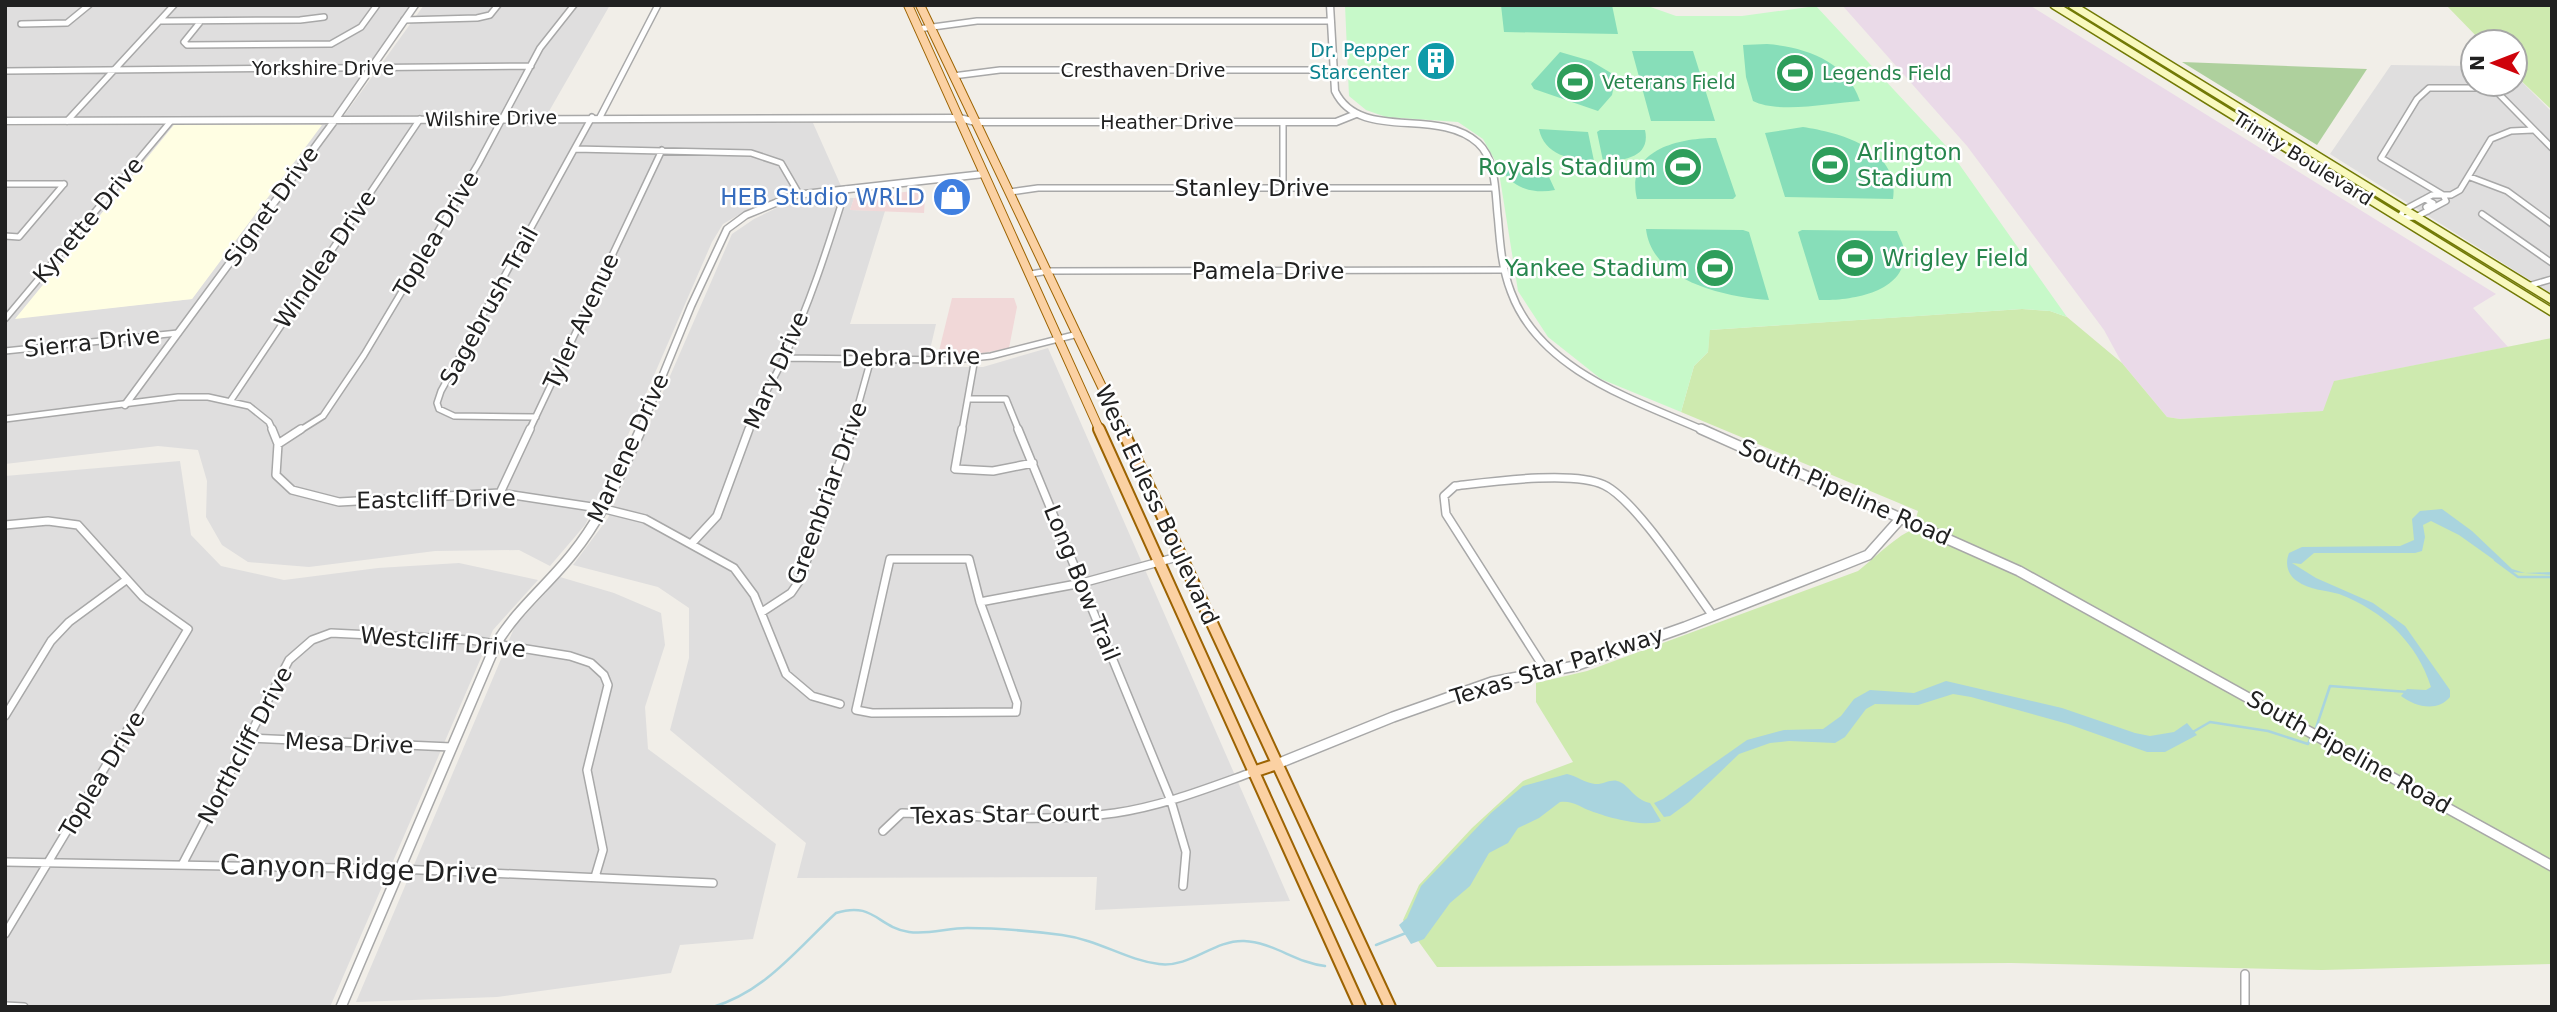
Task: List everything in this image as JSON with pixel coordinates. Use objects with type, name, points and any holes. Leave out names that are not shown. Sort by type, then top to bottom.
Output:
[{"type":"main road","name":"West Euless Boulevard","points":[[908,5],[1360,1007]]},
{"type":"main road","name":"West Euless Boulevard","points":[[920,5],[1078,334],[1390,1007]]},
{"type":"main road","name":"Trinity Boulevard","points":[[2072,5],[2552,300]]},
{"type":"main road","name":"Trinity Boulevard","points":[[2059,6],[2552,312]]},
{"type":"main road","points":[[2264,134],[2273,129]]},
{"type":"main road","points":[[1253,772],[1277,764]]},
{"type":"street","points":[[21,23],[67,23],[89,5]]},
{"type":"street","points":[[67,121],[174,5]]},
{"type":"street","points":[[201,21],[184,42],[187,45],[331,44],[361,27],[377,5]]},
{"type":"street","name":"Signet Drive","points":[[125,405],[335,120],[415,5]]},
{"type":"street","points":[[404,20],[477,18],[490,15],[498,5]]},
{"type":"street","name":"Toplea Drive","points":[[278,444],[323,416],[364,355],[504,118],[540,48],[574,5]]},
{"type":"street","name":"Sagebrush Trail","points":[[536,417],[454,416],[439,410],[438,403],[441,391],[657,5]]},
{"type":"street","points":[[1330,5],[1336,97],[1356,114]]},
{"type":"street","points":[[160,22],[300,20],[324,17]]},
{"type":"street","points":[[918,29],[977,21],[1331,21]]},
{"type":"street","name":"Yorkshire Drive","points":[[5,71],[531,66]]},
{"type":"street","name":"Cresthaven Drive","points":[[953,76],[1019,69],[1334,70]]},
{"type":"street","points":[[2399,218],[2416,217],[2446,201],[2443,195],[2381,158],[2423,92],[2444,86],[2493,88],[2552,148]]},
{"type":"street","name":"Heather Drive","points":[[976,122],[1336,122],[1356,114]]},
{"type":"street","name":"South Pipeline Road","points":[[1356,114],[1378,122],[1432,124],[1463,133],[1486,152],[1494,188],[1504,270],[1511,295],[1522,317],[1540,341],[1559,359],[1581,374],[2019,571],[2552,866]]},
{"type":"street","name":"Wilshire Drive","points":[[5,121],[596,117],[959,118],[976,122]]},
{"type":"street","name":"Windlea Drive","points":[[231,400],[420,119]]},
{"type":"street","name":"Kynette Drive","points":[[5,319],[171,121]]},
{"type":"street","points":[[1283,122],[1283,188]]},
{"type":"street","points":[[2399,218],[2404,210],[2432,195],[2451,195],[2460,190],[2491,139],[2510,130],[2533,130]]},
{"type":"street","points":[[575,149],[733,151],[764,156],[786,169],[799,194]]},
{"type":"street","name":"Tyler Avenue","points":[[500,493],[662,150]]},
{"type":"street","name":"Marlene Drive","points":[[341,1007],[496,644],[510,621],[572,555],[605,509],[727,229],[746,215],[799,194],[984,174]]},
{"type":"street","points":[[2470,177],[2507,191],[2552,224]]},
{"type":"street","points":[[5,184],[64,184],[19,236],[5,236]]},
{"type":"street","name":"Stanley Drive","points":[[1010,192],[1038,188],[1494,188]]},
{"type":"street","name":"Mary Drive","points":[[692,543],[717,516],[759,401],[784,358],[823,261],[846,189]]},
{"type":"street","points":[[2425,199],[2433,203],[2426,207],[2428,211]]},
{"type":"street","points":[[2482,214],[2552,263]]},
{"type":"street","name":"Pamela Drive","points":[[1031,274],[1048,271],[1504,270]]},
{"type":"street","points":[[2528,285],[2552,279]]},
{"type":"street","name":"Sierra Drive","points":[[5,351],[178,332]]},
{"type":"street","name":"Debra Drive","points":[[784,358],[975,358],[1009,352],[1059,336],[1078,334]]},
{"type":"street","points":[[975,358],[955,469],[993,471],[1033,463]]},
{"type":"street","name":"Greenbriar Drive","points":[[762,612],[791,593],[802,577],[814,534],[853,427],[871,359]]},
{"type":"street","points":[[5,419],[178,397],[208,397],[249,406],[269,422],[278,444]]},
{"type":"street","name":"Long Bow Trail","points":[[969,399],[1006,399],[1171,801],[1186,852],[1183,886]]},
{"type":"street","name":"Eastcliff Drive","points":[[278,444],[276,475],[292,490],[339,502],[500,493],[605,509],[645,519],[734,568],[754,595],[786,674],[812,696],[840,704]]},
{"type":"street","points":[[1546,671],[1446,513],[1444,496],[1455,486],[1567,480],[1603,484],[1637,517],[1713,616]]},
{"type":"street","name":"Texas Star Parkway","points":[[1277,764],[1393,717],[1492,682],[1575,666],[1713,616],[1868,555],[1901,518]]},
{"type":"street","points":[[5,716],[51,641],[69,622],[126,580],[78,525],[48,522],[6,527]]},
{"type":"street","points":[[981,602],[1082,583],[1181,556]]},
{"type":"street","points":[[890,559],[969,559],[981,602],[1017,703],[1016,712],[856,710],[890,559]]},
{"type":"street","name":"Toplea Drive","points":[[5,934],[188,633],[185,624],[143,597],[126,580]]},
{"type":"street","name":"Westcliff Drive","points":[[320,636],[331,633],[471,640],[570,656],[591,663],[604,675],[608,685],[587,770],[603,849],[595,877]]},
{"type":"street","name":"Northcliff Drive","points":[[182,864],[289,660],[320,636]]},
{"type":"street","name":"Mesa Drive","points":[[247,738],[452,747]]},
{"type":"street","name":"Texas Star Court","points":[[883,831],[902,813],[1027,817],[1115,813],[1171,801],[1253,772]]},
{"type":"street","name":"Canyon Ridge Drive","points":[[5,862],[399,869],[713,883]]},
{"type":"street","points":[[2245,974],[2245,1007]]},
{"type":"street","points":[[5,1006],[24,1007]]},
{"type":"shaded area","points":[[5,5],[411,5],[337,112],[330,116],[5,118]]},
{"type":"shaded area","points":[[424,5],[610,5],[548,113],[343,117]]},
{"type":"shaded area","points":[[1842,5],[2029,5],[2496,294],[2473,308],[2508,347],[2335,381],[2324,411],[2180,419],[2167,417],[2122,363],[2104,330],[1967,146]]},
{"type":"shaded area","points":[[2391,65],[2459,66],[2459,98],[2529,98],[2529,89],[2552,112],[2552,294],[2330,154]]},
{"type":"shaded area","points":[[813,123],[841,186],[786,194],[754,206],[723,224],[712,242],[608,481],[585,525],[550,566],[519,550],[435,551],[309,567],[248,562],[222,545],[206,517],[207,481],[198,450],[158,446],[5,464],[5,126],[174,125],[16,318],[192,299],[321,124]]},
{"type":"shaded area","points":[[174,125],[322,125],[192,299],[15,319]]},
{"type":"shaded area","points":[[921,190],[925,198],[924,213],[850,210],[854,198]]},
{"type":"shaded area","points":[[813,197],[854,198],[850,210],[885,211],[850,324],[936,324],[926,367],[983,367],[1048,348],[1290,901],[1095,910],[1097,877],[797,878],[806,843],[670,730],[689,658],[689,608],[658,587],[573,565],[608,518],[732,234],[754,219],[787,203]]},
{"type":"shaded area","points":[[952,298],[1014,298],[1017,307],[1009,348],[978,354],[938,355]]},
{"type":"shaded area","points":[[180,461],[191,535],[221,566],[284,580],[378,568],[459,563],[538,580],[493,630],[330,1007],[5,1007],[5,476]]},
{"type":"shaded area","points":[[560,577],[614,593],[661,613],[665,645],[645,707],[648,749],[776,844],[753,939],[680,945],[671,973],[497,997],[356,1002],[515,626]]},
{"type":"green space","points":[[1345,5],[1645,5],[1676,16],[1742,16],[1816,6],[1947,147],[2067,317],[2050,311],[2022,309],[1710,330],[1708,352],[1694,366],[1681,412],[1601,379],[1548,337],[1518,291],[1498,166],[1483,139],[1458,122],[1386,117],[1366,110],[1349,96]]},
{"type":"green space","points":[[1501,5],[1612,5],[1618,34],[1504,32]]},
{"type":"green space","points":[[2446,5],[2552,5],[2552,110],[2529,88],[2529,28],[2468,28]]},
{"type":"green space","name":"Legends Field","points":[[1767,44],[1810,53],[1835,66],[1854,87],[1860,101],[1777,107],[1753,101],[1746,77],[1743,45]]},
{"type":"green space","points":[[1632,51],[1693,51],[1715,121],[1651,121]]},
{"type":"green space","name":"Veterans Field","points":[[1560,52],[1591,61],[1616,76],[1612,95],[1598,111],[1534,89],[1531,84]]},
{"type":"green space","points":[[2182,62],[2367,69],[2317,145]]},
{"type":"green space","name":"Arlington Stadium","points":[[1803,127],[1850,139],[1878,156],[1893,182],[1893,199],[1785,197],[1765,133]]},
{"type":"green space","points":[[1539,129],[1588,132],[1594,161],[1568,157],[1553,150],[1546,145]]},
{"type":"green space","points":[[1645,130],[1646,139],[1640,152],[1634,156],[1603,161],[1597,132]]},
{"type":"green space","name":"Royals Stadium","points":[[1716,138],[1736,196],[1733,199],[1637,199],[1635,182],[1639,169],[1647,158],[1671,144]]},
{"type":"green space","points":[[1539,164],[1544,166],[1555,190],[1526,189],[1513,183],[1503,172],[1504,168]]},
{"type":"green space","name":"Yankee Stadium","points":[[1646,229],[1749,232],[1769,300],[1713,290],[1676,274],[1662,262],[1651,247]]},
{"type":"green space","name":"Wrigley Field","points":[[1897,231],[1904,249],[1903,265],[1897,277],[1874,292],[1845,299],[1819,300],[1798,232]]},
{"type":"green space","points":[[2022,309],[2050,311],[2067,317],[2122,363],[2167,417],[2180,419],[2323,411],[2334,381],[2552,338],[2552,964],[2322,970],[2011,963],[1437,967],[1403,920],[1419,885],[1472,828],[1523,781],[1573,762],[1536,702],[1536,683],[1587,671],[1858,571],[1894,541],[1913,530],[1918,511],[1681,412],[1694,366],[1708,352],[1709,330]]},
{"type":"water","points":[[2442,509],[2472,531],[2512,569],[2525,573],[2552,572],[2552,575],[2511,572],[2459,535],[2431,521],[2423,525],[2425,537],[2422,551],[2314,553],[2301,564],[2292,563],[2316,578],[2373,603],[2405,626],[2450,690],[2450,697],[2445,702],[2426,706],[2412,703],[2401,696],[2407,689],[2426,690],[2431,687],[2417,656],[2396,630],[2370,609],[2355,601],[2302,584],[2291,575],[2287,561],[2289,553],[2302,547],[2400,546],[2414,540],[2412,519],[2420,511]]},
{"type":"water","points":[[1946,681],[2062,708],[2135,733],[2150,736],[2174,732],[2187,723],[2197,735],[2165,752],[2147,752],[2068,724],[1953,694],[1918,705],[1875,704],[1866,709],[1845,737],[1835,743],[1770,743],[1739,754],[1689,802],[1670,816],[1664,817],[1654,803],[1747,740],[1784,730],[1823,729],[1841,716],[1854,699],[1870,690],[1914,693]]},
{"type":"water","points":[[1567,774],[1595,784],[1621,782],[1640,799],[1650,803],[1661,821],[1626,821],[1572,803],[1560,802],[1539,818],[1518,828],[1508,843],[1489,853],[1470,886],[1450,903],[1424,939],[1411,944],[1399,925],[1407,918],[1421,886],[1491,813],[1523,786]]},
{"type":"waterway","points":[[2495,560],[2518,577],[2552,577]]},
{"type":"waterway","points":[[2402,634],[2411,645]]},
{"type":"waterway","points":[[2315,731],[2330,686],[2408,692]]},
{"type":"waterway","points":[[2191,733],[2210,722],[2268,731],[2308,744],[2311,737]]},
{"type":"waterway","points":[[713,1007],[732,1000],[765,980],[836,913],[849,910],[867,912],[889,925],[909,932],[979,928],[1062,935],[1159,964],[1181,962],[1222,945],[1244,941],[1265,945],[1304,961],[1325,966]]},
{"type":"waterway","points":[[1376,945],[1406,933]]},
{"type":"place","name":"Dr. Pepper Starcenter","points":[[1436,61]]},
{"type":"place","name":"Legends Field","points":[[1795,73]]},
{"type":"place","name":"Veterans Field","points":[[1575,82]]},
{"type":"place","name":"Arlington Stadium","points":[[1830,165]]},
{"type":"place","name":"Royals Stadium","points":[[1683,167]]},
{"type":"place","name":"HEB Studio WRLD","points":[[952,197]]},
{"type":"place","name":"Wrigley Field","points":[[1855,258]]},
{"type":"place","name":"Yankee Stadium","points":[[1715,268]]}]
